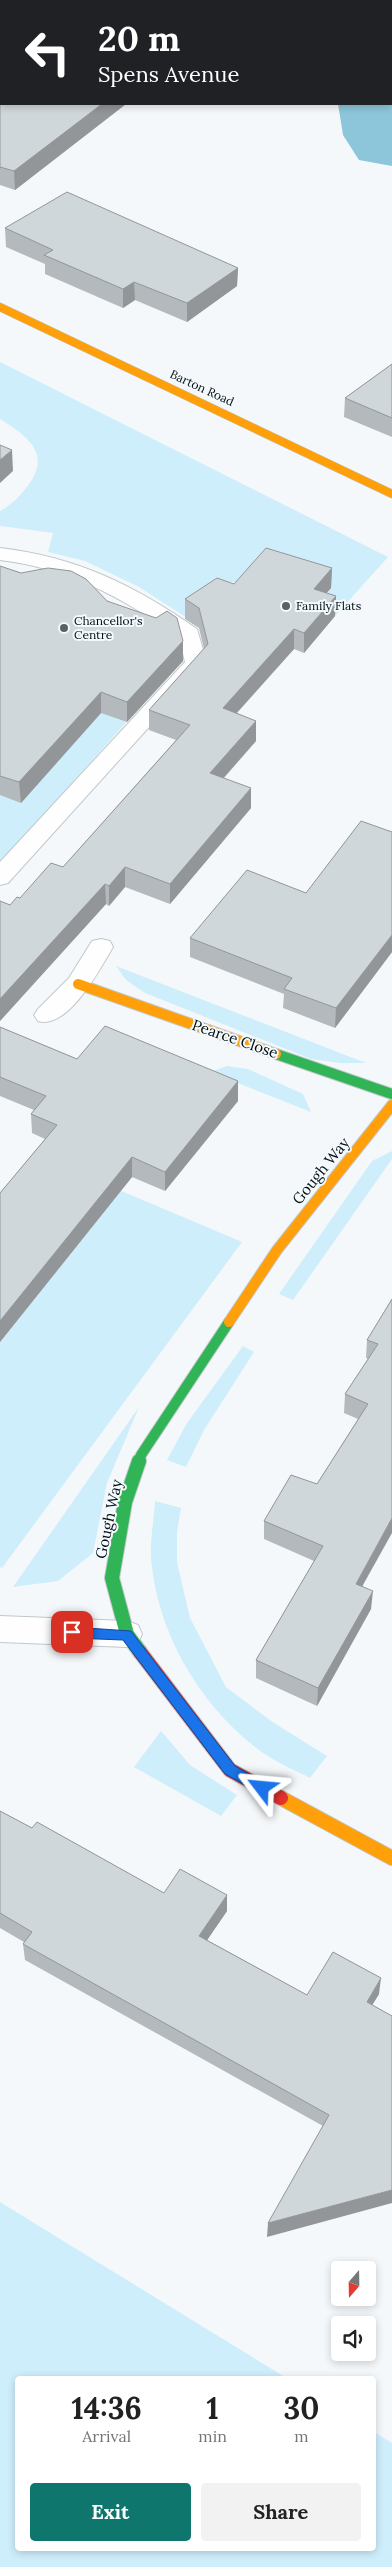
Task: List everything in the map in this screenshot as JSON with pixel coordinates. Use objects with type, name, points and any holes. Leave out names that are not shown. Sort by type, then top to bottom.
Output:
[{"type":"street","name":"Barton Road","points":[[0,307],[392,494]]},
{"type":"street","points":[[0,554],[72,568],[118,587],[189,634],[196,663],[0,877]]},
{"type":"street","points":[[47,1014],[78,984],[101,947]]},
{"type":"street","name":"Pearce Close","points":[[78,984],[392,1094]]},
{"type":"street","name":"Gough Way","points":[[392,1105],[277,1250],[141,1455],[125,1502],[112,1578],[127,1634],[230,1770],[392,1858]]},
{"type":"street","points":[[0,1630],[127,1634]]},
{"type":"shaded area","points":[[0,362],[388,557],[335,616],[313,609],[331,588],[230,582],[215,597],[187,618],[139,587],[85,561],[48,552],[53,533],[0,526],[0,511],[17,498],[34,476],[37,456],[28,440],[0,419]]},
{"type":"shaded area","points":[[178,664],[0,864],[0,728]]},
{"type":"shaded area","points":[[116,966],[366,1063],[340,1063],[311,1059],[145,993],[126,980]]},
{"type":"shaded area","points":[[227,1066],[248,1069],[303,1094],[311,1112],[210,1072]]},
{"type":"shaded area","points":[[392,1151],[392,1159],[293,1300],[279,1294],[372,1161]]},
{"type":"shaded area","points":[[46,1159],[242,1242],[2,1568],[0,1567],[0,1342]]},
{"type":"shaded area","points":[[243,1346],[254,1352],[204,1430],[186,1467],[167,1460],[187,1423]]},
{"type":"shaded area","points":[[139,1407],[107,1483],[93,1553],[58,1581],[13,1587]]},
{"type":"shaded area","points":[[155,1501],[181,1508],[177,1532],[177,1562],[190,1618],[226,1687],[274,1723],[327,1756],[310,1778],[268,1757],[241,1735],[202,1692],[186,1667],[162,1614],[155,1586],[151,1551]]},
{"type":"shaded area","points":[[161,1731],[190,1765],[237,1795],[221,1816],[134,1767]]},
{"type":"shaded area","points":[[0,2202],[283,2376],[15,2376],[15,2551],[376,2551],[376,2433],[392,2443],[392,2567],[0,2567]]},
{"type":"water","points":[[338,105],[392,105],[392,166],[359,160],[343,135]]},
{"type":"building","points":[[0,105],[101,105],[14,171],[0,167]]},
{"type":"building","points":[[67,192],[238,268],[187,303],[134,282],[123,289],[44,255],[53,250],[5,228]]},
{"type":"building","points":[[392,364],[392,418],[345,398]]},
{"type":"building","points":[[0,445],[12,450],[0,460]]},
{"type":"building","points":[[266,548],[332,568],[314,589],[336,596],[304,633],[294,629],[223,708],[256,721],[210,773],[251,788],[170,884],[125,867],[109,886],[105,884],[0,999],[0,901],[10,905],[17,897],[20,898],[51,863],[63,867],[190,725],[149,710],[208,644],[199,608],[185,599],[217,578],[234,584]]},
{"type":"building","points":[[0,566],[21,573],[48,568],[71,571],[86,579],[107,601],[156,618],[167,611],[177,618],[183,641],[127,702],[101,692],[19,782],[0,776]]},
{"type":"building","points":[[361,821],[392,832],[392,935],[336,1008],[284,989],[292,978],[190,938],[247,870],[306,893]]},
{"type":"building","points":[[105,1026],[238,1081],[165,1172],[132,1157],[0,1321],[0,1193],[57,1125],[31,1114],[46,1096],[0,1077],[0,1027],[77,1059]]},
{"type":"building","points":[[392,1299],[392,1518],[356,1584],[373,1591],[318,1688],[256,1660],[323,1546],[264,1521],[291,1475],[317,1484],[368,1404],[345,1394],[378,1344],[367,1340]]},
{"type":"building","points":[[0,1811],[32,1828],[37,1822],[164,1893],[180,1869],[227,1895],[199,1936],[307,1995],[333,1952],[381,1978],[367,2002],[392,2016],[392,2190],[268,2223],[329,2115],[23,1944],[32,1932],[0,1913]]},
{"type":"traffic: fast","points":[[276,1054],[392,1094]]},
{"type":"traffic: fast","points":[[140,1652],[127,1634],[112,1578],[125,1502],[141,1455],[229,1322]]},
{"type":"traffic: slow","points":[[0,307],[392,494]]},
{"type":"traffic: slow","points":[[78,984],[276,1054]]},
{"type":"traffic: slow","points":[[229,1322],[277,1250],[392,1105]]},
{"type":"traffic: slow","points":[[281,1798],[392,1858]]},
{"type":"traffic: jam","points":[[140,1652],[230,1770],[281,1798]]},
{"type":"place","name":"Family Flats","points":[[286,606]]},
{"type":"place","name":"Chancellor's Centre","points":[[64,628]]},
{"type":"route","points":[[72,1632],[127,1634],[230,1770],[262,1788]]}]
